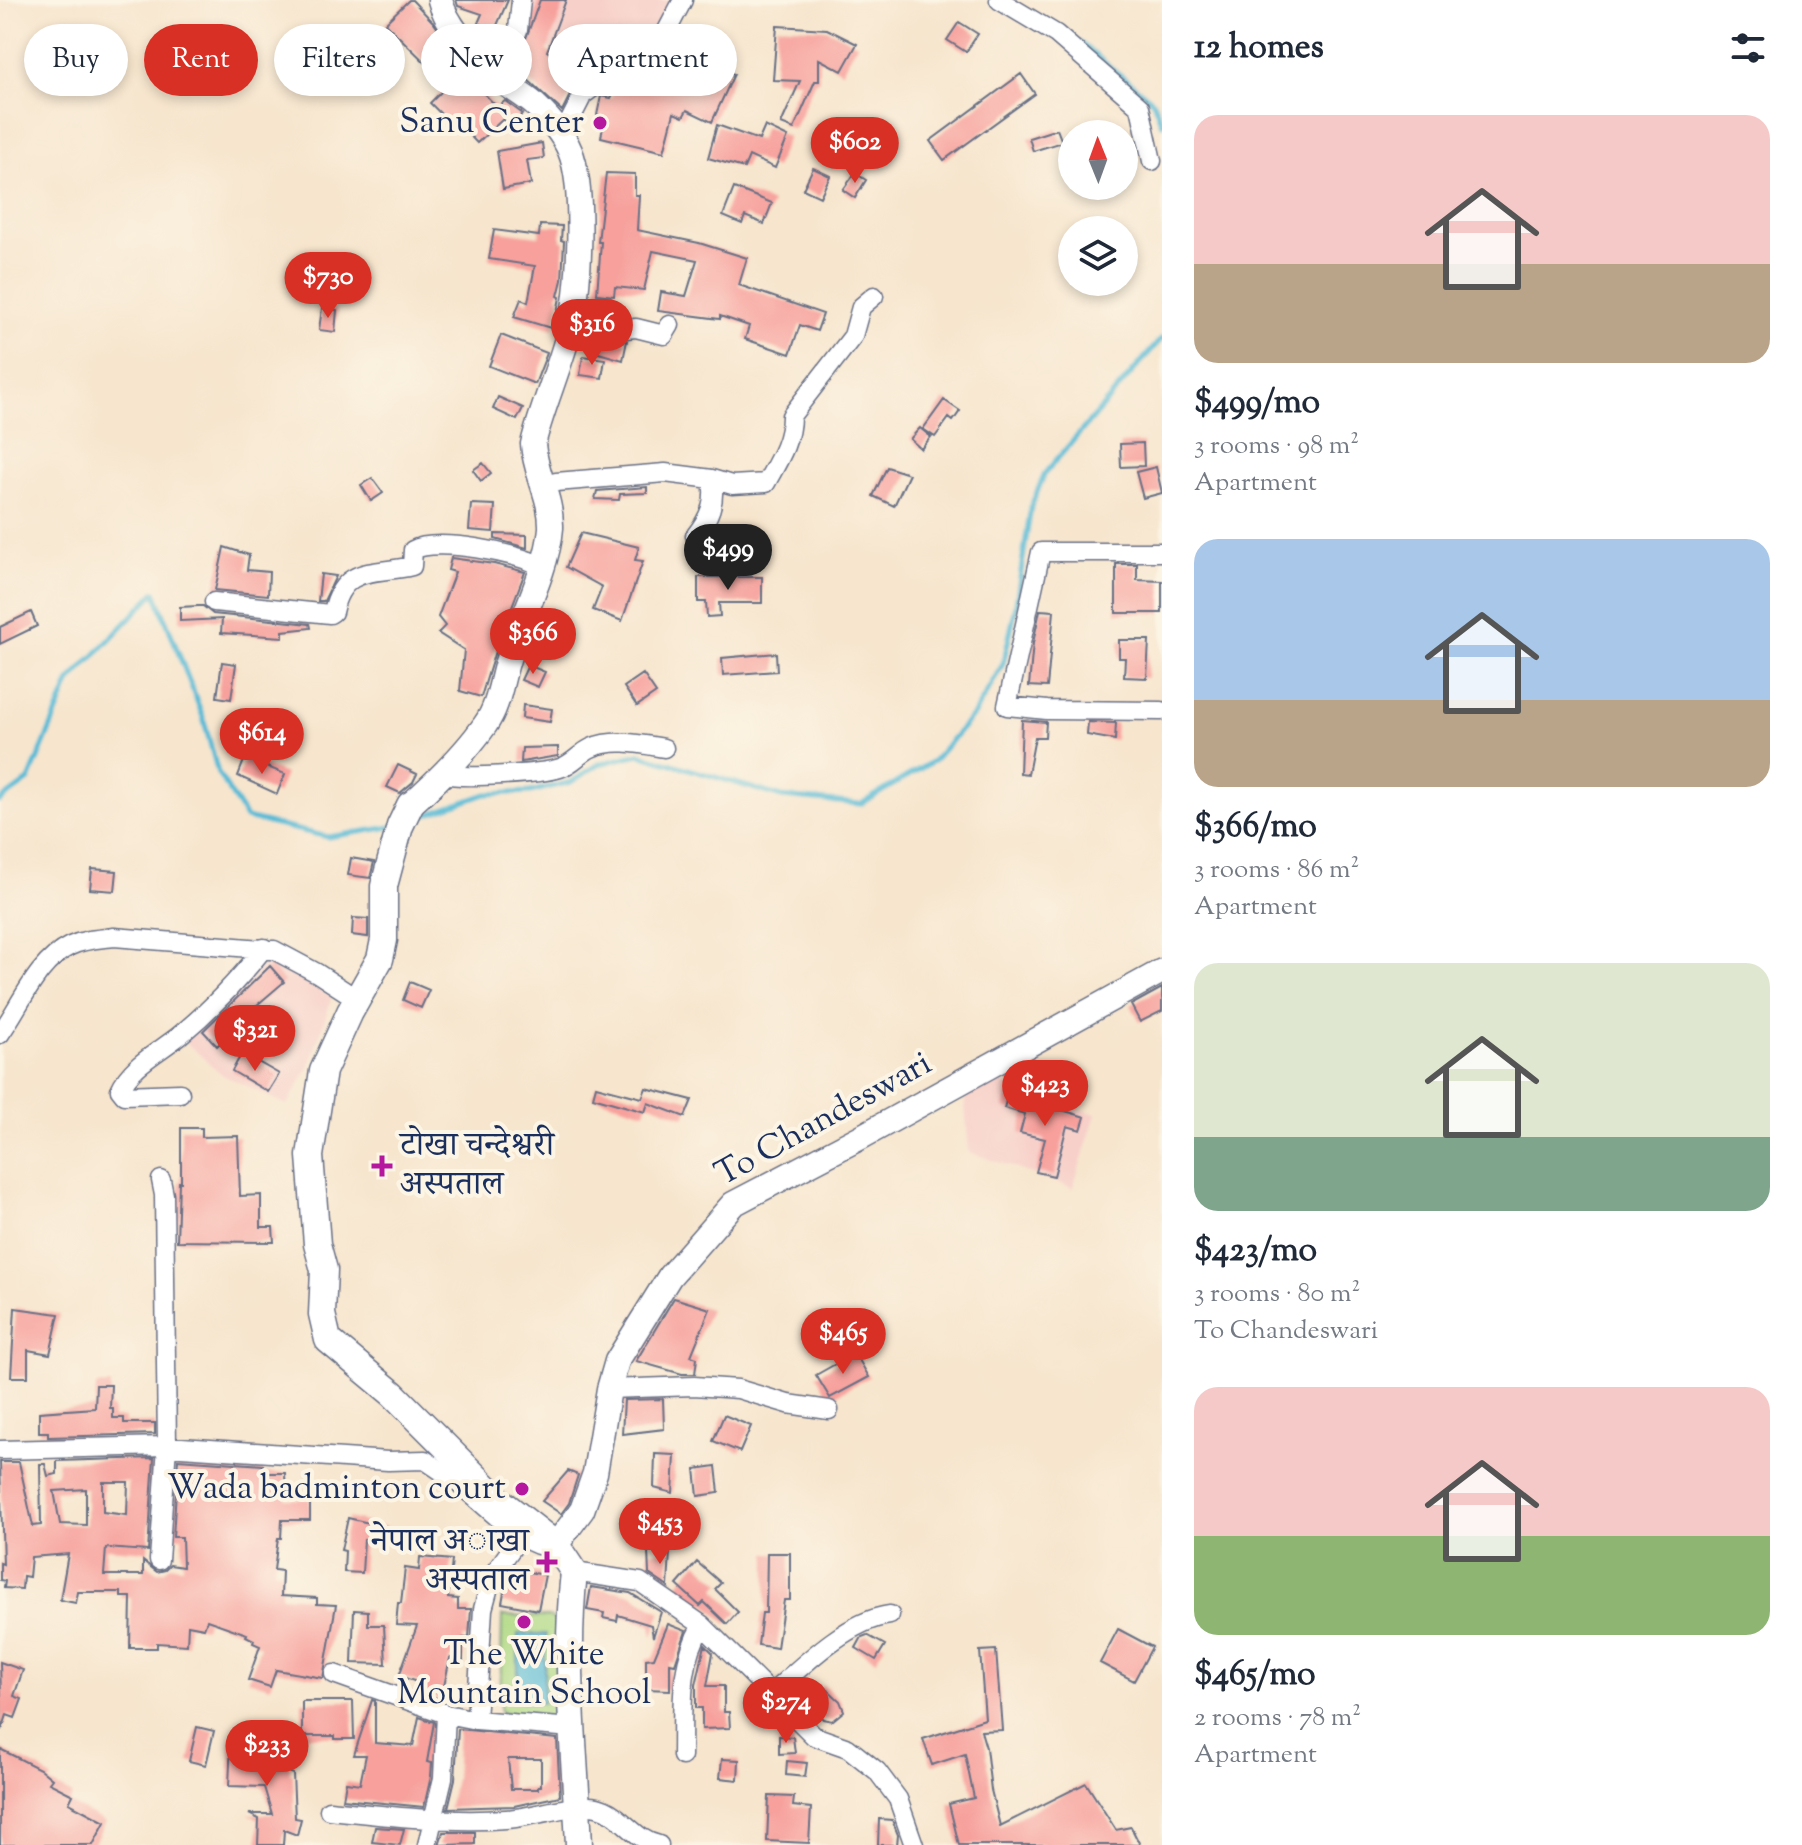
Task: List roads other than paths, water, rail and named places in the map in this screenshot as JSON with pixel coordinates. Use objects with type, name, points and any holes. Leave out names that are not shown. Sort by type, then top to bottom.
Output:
[{"type":"main road","points":[[410,805],[400,826],[384,886],[384,940],[380,959],[323,1071],[310,1156],[317,1244],[324,1270],[322,1314],[328,1340],[393,1394],[501,1502],[556,1545],[574,1572],[570,1613],[572,1728],[579,1845]]},
{"type":"street","points":[[440,0],[452,24]]},
{"type":"street","points":[[519,24],[521,0]]},
{"type":"street","points":[[562,136],[583,95],[606,78],[631,68],[663,38],[683,0]]},
{"type":"street","points":[[999,0],[1056,34],[1140,107],[1152,161]]},
{"type":"street","points":[[410,805],[444,774],[493,711],[541,566],[551,525],[534,460],[533,444],[575,305],[578,193],[571,153],[562,136],[522,96]]},
{"type":"street","points":[[543,487],[556,482],[665,473],[732,485],[766,483],[785,450],[791,432],[791,416],[853,336],[861,307],[874,296]]},
{"type":"street","points":[[569,331],[582,333],[636,328],[664,335],[670,325]]},
{"type":"street","points":[[695,536],[708,519],[715,496],[712,479]]},
{"type":"street","points":[[214,602],[330,614],[338,592],[346,582],[370,571],[412,566],[413,550],[420,546],[457,545],[529,559],[541,566]]},
{"type":"street","points":[[1162,552],[1041,552],[1007,706],[1047,710],[1162,711]]},
{"type":"street","points":[[444,774],[464,776],[549,771],[565,767],[589,748],[606,744],[631,743],[664,748]]},
{"type":"street","points":[[0,1034],[47,965],[69,946],[114,937],[274,950],[357,999]]},
{"type":"street","points":[[180,1093],[124,1095],[120,1090],[136,1069],[180,1035],[245,972],[264,948]]},
{"type":"street","name":"To Chandeswari","points":[[556,1545],[582,1510],[595,1473],[609,1389],[617,1361],[670,1276],[733,1204],[1162,971]]},
{"type":"street","points":[[159,1560],[167,1446],[164,1195],[161,1180]]},
{"type":"street","points":[[609,1389],[694,1386],[738,1389],[788,1404],[829,1410]]},
{"type":"street","points":[[0,1450],[167,1446],[388,1461],[425,1460],[456,1481],[520,1537],[538,1545],[556,1545]]},
{"type":"street","points":[[476,1720],[483,1609],[492,1576],[520,1537]]},
{"type":"street","points":[[574,1572],[640,1582],[702,1625],[814,1736],[848,1748],[877,1771],[898,1799],[914,1845]]},
{"type":"street","points":[[771,1694],[819,1652],[874,1617],[890,1615]]},
{"type":"street","points":[[682,1756],[684,1668],[690,1645],[702,1625]]},
{"type":"street","points":[[334,1674],[446,1714],[476,1720],[572,1728]]},
{"type":"street","points":[[427,1845],[443,1778],[446,1714]]},
{"type":"street","points":[[329,1810],[431,1820],[508,1819],[597,1807],[616,1817],[644,1842],[659,1845]]},
{"type":"water","points":[[518,1634],[546,1634],[543,1703],[518,1701]]},
{"type":"waterway","points":[[1080,43],[1153,101],[1162,124]]},
{"type":"waterway","points":[[412,820],[486,794],[530,792],[571,782],[599,764],[639,754],[782,797],[861,804],[933,761],[974,714],[1003,664],[1015,611],[1031,506],[1045,473],[1162,338]]},
{"type":"waterway","points":[[0,801],[29,780],[70,681],[155,592],[203,717],[218,773],[246,818],[328,837],[391,827]]},
{"type":"place","name":"Sanu Center","points":[[600,123]]},
{"type":"place","name":"टोखा चन्देश्वरी अस्पताल","points":[[382,1166]]},
{"type":"place","name":"Wada badminton court","points":[[522,1489]]},
{"type":"place","name":"नेपाल अाखा अस्पताल","points":[[547,1562]]},
{"type":"place","name":"The White Mountain School","points":[[524,1622]]}]
